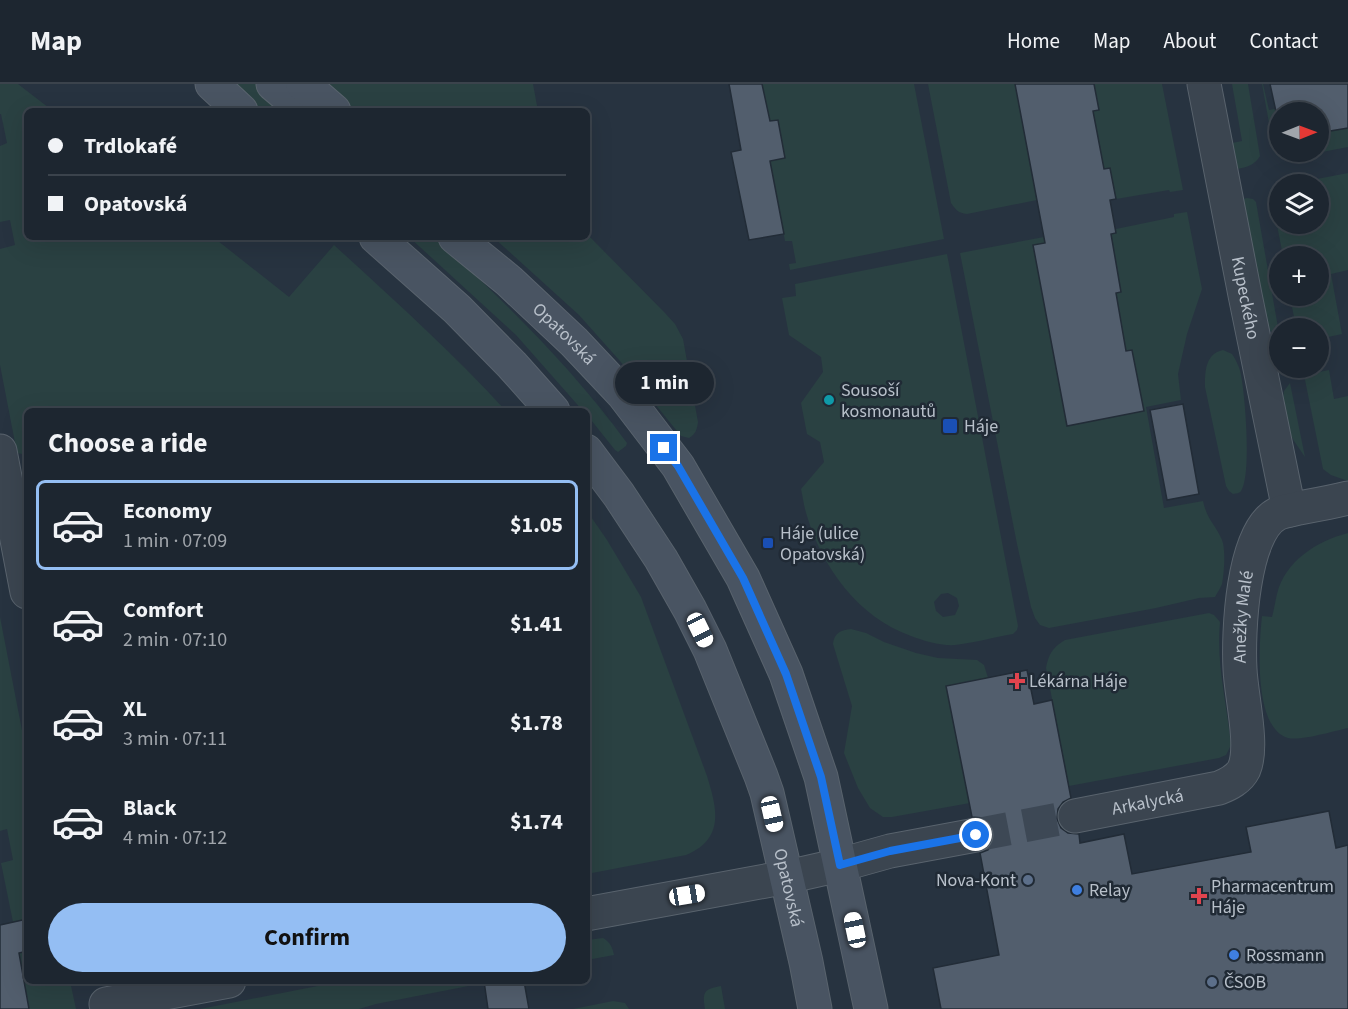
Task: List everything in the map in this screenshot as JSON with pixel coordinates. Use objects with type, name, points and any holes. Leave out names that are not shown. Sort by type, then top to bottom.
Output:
[{"type":"main road","points":[[212,84],[238,108]]},
{"type":"main road","points":[[273,84],[301,108]]},
{"type":"main road","points":[[303,84],[331,108]]},
{"type":"main road","points":[[379,240],[457,309],[550,408]]},
{"type":"main road","name":"Opatovská","points":[[462,240],[550,319],[623,393],[678,466],[743,578],[786,674],[821,777],[871,1009]]},
{"type":"main road","name":"Opatovská","points":[[590,456],[619,495],[661,560],[710,650],[767,793],[815,1009]]},
{"type":"street","name":"Kupeckého","points":[[1204,84],[1288,510]]},
{"type":"street","points":[[0,451],[24,576]]},
{"type":"street","name":"Anežky Malé","points":[[1219,788],[1227,785],[1240,774],[1247,756],[1240,667],[1240,636],[1242,603],[1253,547],[1267,521],[1277,514],[1348,498]]},
{"type":"street","name":"Arkalycká","points":[[1075,816],[1219,788]]},
{"type":"street","points":[[590,913],[787,877],[890,851],[976,835]]},
{"type":"street","points":[[105,998],[207,984]]},
{"type":"green space","points":[[0,84],[18,84],[49,108],[24,108],[24,240],[217,240],[289,297],[334,245],[443,347],[503,408],[24,408],[24,454],[17,453],[0,365],[0,249],[15,245],[10,220],[0,222],[0,146],[7,143],[0,114]]},
{"type":"green space","points":[[232,84],[257,84],[285,108],[260,108]]},
{"type":"green space","points":[[322,84],[533,84],[537,108],[349,108]]},
{"type":"green space","points":[[762,84],[914,84],[944,239],[790,270],[789,264],[796,263],[792,241],[785,241],[770,161],[785,158],[778,120],[770,121]]},
{"type":"green space","points":[[928,84],[1015,84],[1037,200],[967,214],[956,209],[951,203]]},
{"type":"green space","points":[[1094,84],[1162,84],[1183,190],[1170,192],[1169,190],[1116,199],[1110,168],[1104,169],[1093,111],[1099,109]]},
{"type":"green space","points":[[1232,84],[1248,84],[1260,156],[1256,162],[1237,169],[1232,143],[1242,141]]},
{"type":"green space","points":[[1262,84],[1269,110],[1269,123]]},
{"type":"green space","points":[[1348,128],[1348,147],[1329,151],[1329,131]]},
{"type":"green space","points":[[1348,173],[1348,270],[1331,274],[1342,334],[1329,337],[1329,318],[1294,318],[1292,306],[1329,306],[1329,246],[1281,246],[1279,234],[1329,234],[1329,177]]},
{"type":"green space","points":[[1243,199],[1253,199],[1256,202],[1269,276],[1269,306],[1274,306],[1276,318],[1269,318],[1269,329]]},
{"type":"green space","points":[[1187,212],[1202,289],[1187,334],[1178,374],[1181,400],[1146,407],[1164,508],[1203,501],[1223,544],[1222,584],[1215,597],[1199,598],[1049,628],[1040,625],[1031,607],[1017,544],[960,253],[1044,237],[1045,243],[1138,381],[1132,351],[1126,351],[1116,293],[1121,292],[1116,261],[1107,235],[1116,233],[1116,229],[1174,217],[1174,214]]},
{"type":"green space","points":[[590,237],[665,313],[675,324],[683,339],[698,422],[693,435],[689,438],[681,436],[579,315],[496,240],[590,240]]},
{"type":"green space","points":[[412,240],[437,240],[486,286],[536,335],[583,387],[627,443],[626,446],[618,452],[615,450],[590,419],[590,408],[580,408],[516,335]]},
{"type":"green space","points":[[947,254],[1018,626],[1013,634],[955,645],[938,644],[916,638],[874,616],[859,603],[845,588],[822,554],[806,513],[801,489],[824,462],[820,442],[807,434],[801,403],[823,372],[821,357],[789,335],[782,298],[796,296],[795,284]],"holes":[[[948,593],[957,598],[959,606],[955,615],[943,617],[936,611],[934,602],[941,594]]]},
{"type":"green space","points":[[1223,350],[1232,354],[1240,370],[1246,417],[1247,453],[1244,483],[1240,492],[1233,494],[1226,486],[1205,387],[1207,364],[1213,355]]},
{"type":"green space","points":[[1329,370],[1334,399],[1348,396],[1348,481],[1331,475],[1323,469],[1305,378],[1329,378]]},
{"type":"green space","points":[[1290,383],[1305,457],[1288,430],[1283,397]]},
{"type":"green space","points":[[590,515],[641,597],[707,776],[715,811],[715,822],[707,840],[699,848],[686,855],[590,873]]},
{"type":"green space","points":[[1348,533],[1348,728],[1309,737],[1288,738],[1277,731],[1269,719],[1264,702],[1260,664],[1262,616],[1272,617],[1281,582],[1295,562],[1314,547]]},
{"type":"green space","points":[[1209,613],[1220,622],[1221,669],[1231,745],[1226,755],[1069,786],[1046,668],[1054,649],[1065,640]]},
{"type":"green space","points":[[0,617],[24,741],[24,920],[13,922],[1,863],[13,860],[7,829],[0,831]]},
{"type":"green space","points":[[851,629],[916,653],[938,658],[977,660],[984,665],[988,678],[946,687],[970,803],[892,817],[883,817],[870,808],[858,788],[844,753],[852,706],[833,644],[839,633]]},
{"type":"green space","points":[[603,938],[611,945],[614,955],[590,959],[590,940]]},
{"type":"green space","points":[[24,952],[24,981],[19,953]]},
{"type":"green space","points":[[25,984],[71,984],[76,1009],[29,1009]]},
{"type":"green space","points":[[328,984],[479,984],[359,1009],[200,1009]]},
{"type":"green space","points":[[721,986],[725,1009],[705,1009],[704,995],[706,992],[711,988]]},
{"type":"green space","points":[[613,1001],[625,1003],[629,1009],[573,1009]]},
{"type":"building","points":[[729,84],[762,84],[770,121],[778,120],[785,158],[770,161],[784,234],[749,240],[731,152],[741,150]]},
{"type":"building","points":[[1015,84],[1094,84],[1099,110],[1093,111],[1104,169],[1110,168],[1116,199],[1110,200],[1116,233],[1111,234],[1121,292],[1116,293],[1126,351],[1132,350],[1144,411],[1067,426],[1033,245],[1045,243]]},
{"type":"building","points":[[1270,84],[1348,84],[1348,128],[1329,131],[1329,102],[1274,102]]},
{"type":"building","points":[[1183,404],[1199,494],[1167,500],[1150,410]]},
{"type":"building","points":[[1027,670],[1034,704],[1052,700],[1071,798],[1063,802],[1058,809],[1057,819],[1061,828],[1068,833],[1079,834],[1080,843],[1124,834],[1132,874],[1251,852],[1246,827],[1329,811],[1336,848],[1348,845],[1348,1009],[941,1009],[933,968],[999,955],[980,853],[988,850],[993,842],[994,831],[990,822],[983,818],[972,817],[946,686]]},
{"type":"building","points":[[24,920],[24,952],[19,953],[29,1009],[0,1009],[0,925]]},
{"type":"building","points":[[484,984],[525,984],[529,1009],[488,1009]]},
{"type":"tunnel","points":[[976,835],[1075,816]]},
{"type":"place","name":"Sousoší kosmonautů","points":[[829,400]]},
{"type":"place","name":"Háje","points":[[950,426]]},
{"type":"place","name":"Háje (ulice Opatovská)","points":[[768,543]]},
{"type":"place","name":"Lékárna Háje","points":[[1017,681]]},
{"type":"place","name":"Nova-Kont","points":[[1028,880]]},
{"type":"place","name":"Relay","points":[[1077,890]]},
{"type":"place","name":"Pharmacentrum Háje","points":[[1199,896]]},
{"type":"place","name":"Rossmann","points":[[1234,955]]},
{"type":"place","name":"ČSOB","points":[[1212,982]]},
{"type":"route","points":[[664,448],[678,466],[743,578],[786,674],[821,777],[840,865],[890,851],[976,835]]}]
